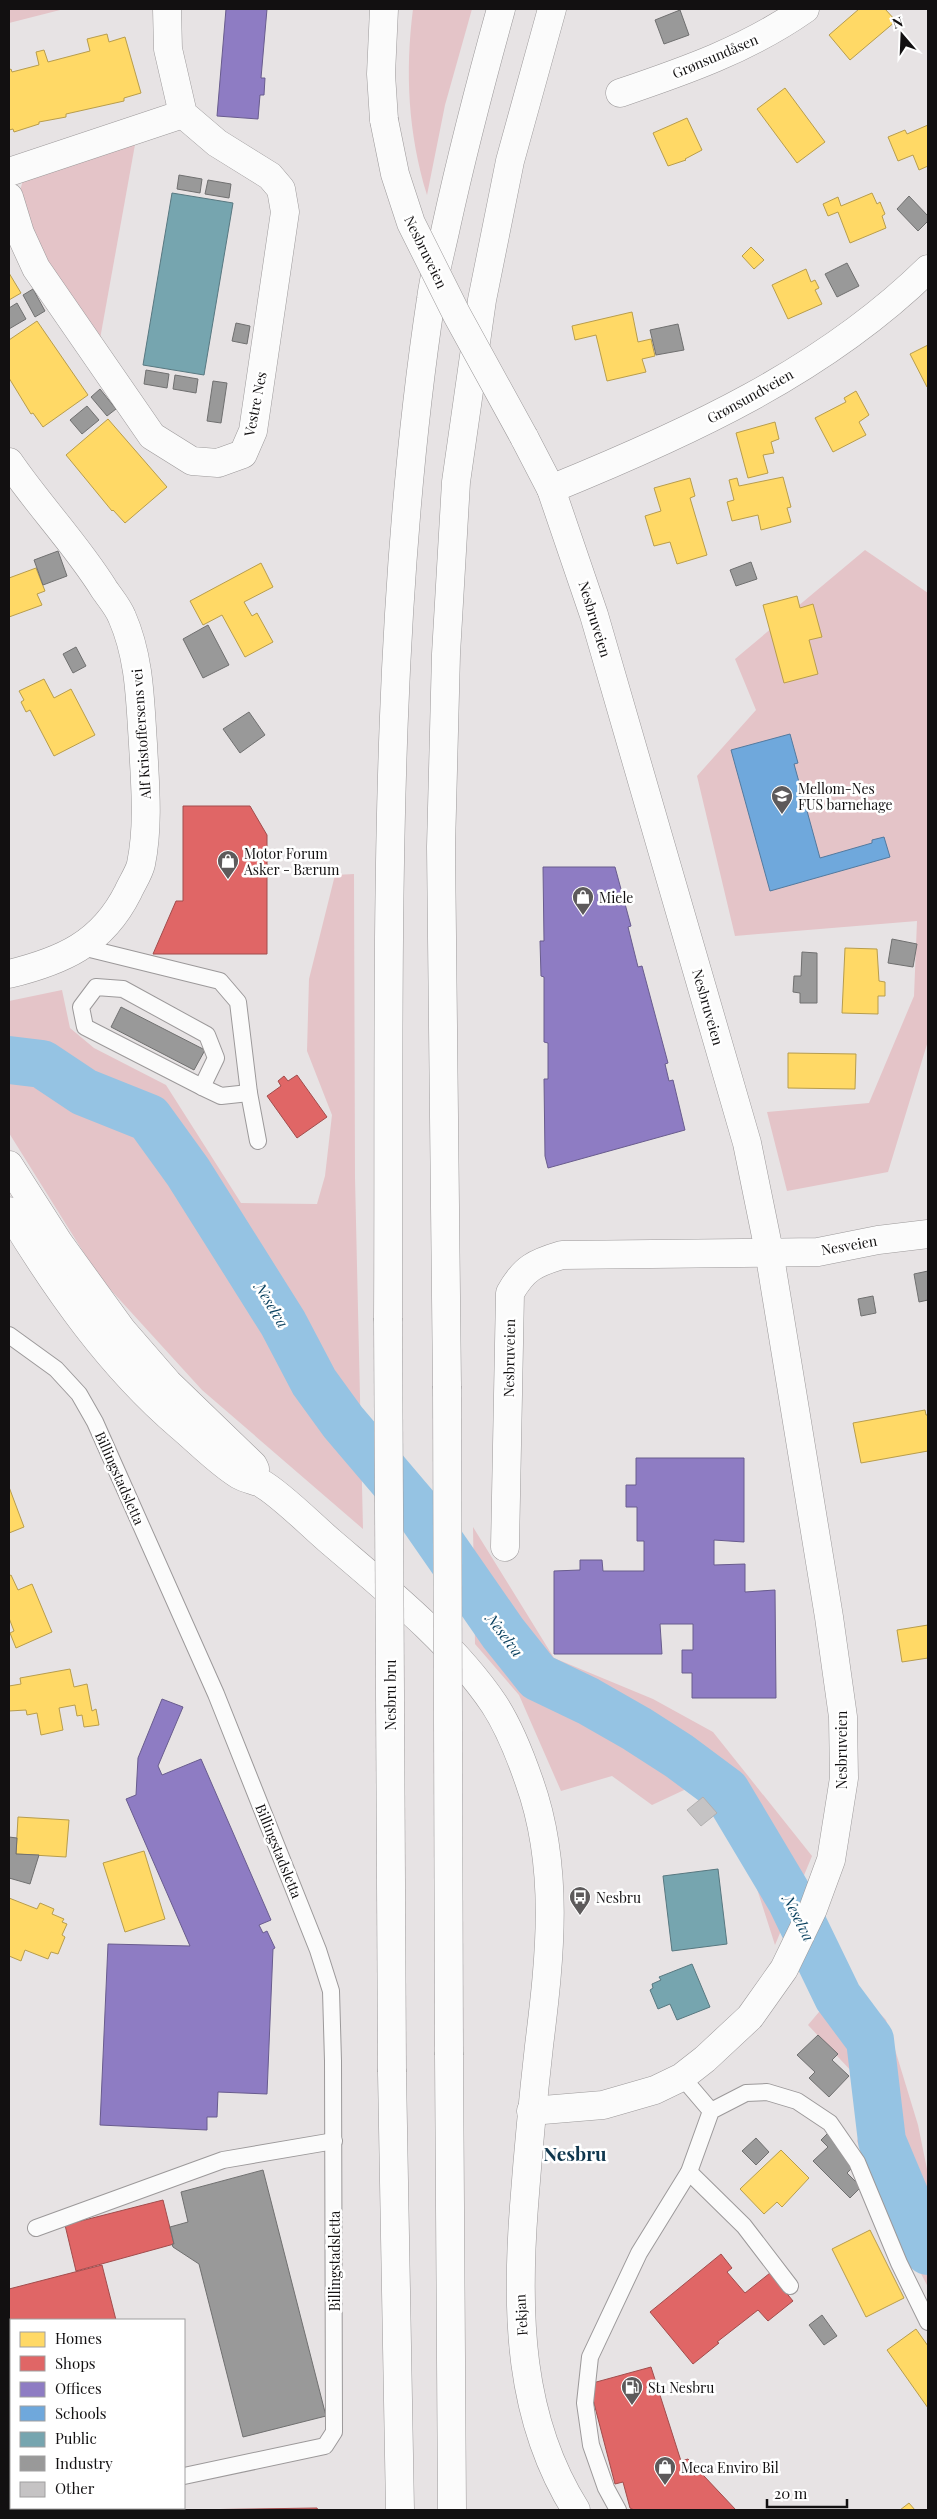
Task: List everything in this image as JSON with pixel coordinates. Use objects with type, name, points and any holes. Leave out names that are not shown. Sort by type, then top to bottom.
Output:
[{"type":"main road","points":[[9,172],[183,114],[168,49],[167,9]]},
{"type":"main road","name":"Nesbruveien","points":[[384,9],[381,74],[384,120],[395,174],[411,223],[457,315],[551,489],[594,615],[747,1143],[769,1251],[829,1617],[843,1717],[844,1778],[831,1860],[813,1909],[784,1969],[750,2017],[705,2060],[682,2077],[655,2090],[603,2104],[532,2111]]},
{"type":"main road","name":"Nesbru bru","points":[[400,2510],[392,2072],[388,1318],[390,848],[396,649],[408,476],[431,296],[463,148],[501,9]]},
{"type":"main road","points":[[452,2510],[441,847],[446,654],[456,482],[482,300],[504,189],[552,9]]},
{"type":"main road","name":"Grønsundåsen","points":[[620,93],[686,71],[736,50],[779,27],[805,9]]},
{"type":"main road","name":"Vestre Nes","points":[[9,197],[20,233],[36,268],[152,436],[192,461],[218,463],[243,454],[253,431],[281,240],[285,212],[281,189],[270,176],[217,143],[183,114]]},
{"type":"main road","name":"Grønsundveien","points":[[551,489],[612,464],[714,417],[817,358],[900,297],[928,269]]},
{"type":"main road","name":"Alf Kristoffersens vei","points":[[9,462],[40,504],[80,551],[122,616],[132,643],[139,678],[146,825],[140,866],[124,900],[109,922],[82,947],[41,966],[9,974]]},
{"type":"main road","points":[[9,1165],[17,1216],[94,1294],[168,1383],[253,1465],[261,1484],[365,1571],[416,1618],[469,1672],[496,1708],[519,1753],[540,1817],[551,1904],[548,1966],[532,2111]]},
{"type":"main road","name":"Nesveien","points":[[769,1251],[818,1252],[878,1240],[928,1234]]},
{"type":"main road","name":"Nesbruveien","points":[[506,1547],[510,1293],[520,1276],[538,1263],[562,1255],[769,1251]]},
{"type":"main road","name":"Fekjan","points":[[532,2111],[520,2264],[522,2350],[537,2426],[544,2449],[563,2490],[576,2510]]},
{"type":"lane","points":[[82,947],[220,982],[238,1002],[249,1093],[258,1141]]},
{"type":"lane","points":[[202,1087],[216,1058],[208,1035],[124,989],[96,987],[81,1007],[85,1028],[202,1087],[221,1096],[249,1093]]},
{"type":"lane","name":"Billingstadsletta","points":[[9,1335],[56,1369],[79,1394],[91,1415],[216,1694],[318,1950],[331,1991],[334,2141],[334,2432],[325,2446],[185,2476]]},
{"type":"lane","points":[[682,2077],[711,2111]]},
{"type":"lane","points":[[618,2510],[606,2488],[591,2445],[585,2403],[590,2357],[639,2253],[690,2172],[711,2111],[746,2093],[767,2092],[797,2101],[830,2123],[857,2162],[899,2263],[928,2322]]},
{"type":"lane","points":[[36,2228],[223,2160],[334,2141]]},
{"type":"lane","points":[[690,2172],[744,2226],[790,2286]]},
{"type":"shaded area","points":[[9,9],[64,9],[9,23]]},
{"type":"shaded area","points":[[413,9],[472,9],[445,105],[427,195],[416,149],[410,102],[409,56]]},
{"type":"shaded area","points":[[136,139],[100,339],[35,246],[20,191],[23,180]]},
{"type":"shaded area","points":[[865,550],[928,593],[928,1041],[888,1172],[787,1191],[767,1112],[869,1103],[914,996],[917,921],[735,936],[697,776],[756,710],[735,659]]},
{"type":"shaded area","points":[[354,874],[355,1178],[363,1529],[202,1390],[99,1277],[9,1133],[9,1001],[62,990],[70,1028],[94,1048],[166,1085],[241,1203],[317,1204],[325,1176],[332,1115],[307,1051],[309,979],[335,875]]},
{"type":"shaded area","points":[[473,1527],[554,1658],[653,1699],[713,1732],[812,1856],[775,1945],[750,1867],[719,1805],[697,1784],[652,1805],[612,1776],[561,1791],[519,1695],[475,1644]]},
{"type":"shaded area","points":[[847,1979],[886,2020],[918,2125],[928,2174],[928,2287],[871,2179],[857,2141],[862,2128],[855,2075],[808,2025]]},
{"type":"building: Homes","points":[[859,9],[885,9],[896,21],[850,60],[829,35]]},
{"type":"building: Homes","points":[[107,34],[109,42],[125,37],[141,93],[124,98],[124,101],[66,114],[66,117],[39,122],[39,124],[14,132],[13,129],[9,130],[9,70],[11,69],[12,72],[39,65],[36,52],[44,50],[48,62],[90,51],[87,39]]},
{"type":"building: Homes","points":[[785,88],[825,142],[797,163],[757,109]]},
{"type":"building: Homes","points":[[687,118],[702,150],[686,160],[668,166],[653,133]]},
{"type":"building: Homes","points":[[928,125],[928,166],[919,170],[913,155],[898,161],[888,137],[905,130],[907,134]]},
{"type":"building: Homes","points":[[872,193],[877,204],[880,202],[885,214],[882,216],[886,228],[850,243],[838,212],[828,216],[823,204],[838,197],[841,206]]},
{"type":"building: Homes","points":[[751,247],[764,260],[754,269],[742,256]]},
{"type":"building: Homes","points":[[806,269],[811,282],[815,280],[819,288],[815,290],[822,304],[788,319],[772,285]]},
{"type":"building: Homes","points":[[9,273],[21,293],[9,300]]},
{"type":"building: Homes","points":[[632,312],[638,342],[651,339],[655,356],[642,359],[646,372],[607,381],[596,335],[575,340],[572,326]]},
{"type":"building: Homes","points":[[37,321],[88,395],[43,427],[33,413],[31,414],[9,378],[9,340]]},
{"type":"building: Homes","points":[[928,345],[928,387],[927,387],[910,354]]},
{"type":"building: Homes","points":[[856,391],[869,415],[859,422],[866,435],[833,452],[815,418],[846,402],[844,398]]},
{"type":"building: Homes","points":[[108,419],[167,487],[125,523],[112,511],[66,455]]},
{"type":"building: Homes","points":[[775,422],[779,439],[771,442],[774,453],[763,455],[768,473],[748,478],[736,433]]},
{"type":"building: Homes","points":[[783,477],[791,507],[787,508],[791,522],[761,530],[758,515],[732,521],[727,502],[734,500],[729,480],[737,478],[739,486]]},
{"type":"building: Homes","points":[[690,478],[695,496],[690,498],[707,555],[677,564],[670,542],[654,546],[645,516],[661,511],[654,488]]},
{"type":"building: Homes","points":[[261,563],[273,587],[244,602],[252,616],[257,613],[273,642],[245,657],[222,615],[203,625],[190,601]]},
{"type":"building: Homes","points":[[36,568],[45,591],[37,594],[42,605],[9,617],[9,578]]},
{"type":"building: Homes","points":[[797,596],[800,608],[813,604],[822,637],[809,640],[818,674],[784,683],[763,605]]},
{"type":"building: Homes","points":[[44,679],[54,698],[71,689],[95,735],[54,756],[30,710],[26,712],[21,702],[24,700],[19,691]]},
{"type":"building: Homes","points":[[845,948],[877,949],[879,981],[885,982],[885,996],[878,996],[878,1014],[842,1013]]},
{"type":"building: Homes","points":[[788,1053],[856,1054],[855,1089],[788,1088]]},
{"type":"building: Homes","points":[[925,1410],[926,1415],[928,1415],[928,1451],[861,1463],[853,1423]]},
{"type":"building: Homes","points":[[9,1487],[24,1527],[9,1533]]},
{"type":"building: Homes","points":[[11,1575],[18,1590],[32,1584],[52,1632],[16,1648],[10,1633],[14,1631],[9,1618],[9,1576]]},
{"type":"building: Homes","points":[[928,1625],[928,1658],[902,1662],[897,1630]]},
{"type":"building: Homes","points":[[70,1669],[74,1687],[87,1684],[92,1711],[96,1709],[99,1725],[84,1727],[82,1715],[77,1716],[75,1705],[59,1708],[63,1730],[41,1735],[37,1713],[27,1715],[26,1710],[9,1711],[9,1686],[21,1684],[20,1678]]},
{"type":"building: Homes","points":[[18,1817],[69,1820],[66,1857],[16,1854]]},
{"type":"building: Homes","points":[[144,1851],[165,1919],[125,1932],[103,1863]]},
{"type":"building: Homes","points":[[9,1898],[37,1909],[40,1903],[54,1909],[52,1914],[64,1919],[62,1922],[67,1924],[62,1935],[65,1937],[58,1954],[51,1952],[48,1959],[25,1950],[21,1961],[9,1956]]},
{"type":"building: Homes","points":[[781,2150],[809,2178],[782,2207],[777,2202],[764,2214],[740,2189]]},
{"type":"building: Homes","points":[[870,2230],[904,2298],[866,2317],[832,2249]]},
{"type":"building: Homes","points":[[916,2329],[928,2346],[928,2408],[887,2350]]},
{"type":"building: Homes","points":[[909,2503],[915,2510],[900,2510]]},
{"type":"building: Shops","points":[[183,806],[250,806],[267,835],[267,954],[153,954],[176,901],[183,901]]},
{"type":"building: Shops","points":[[297,1075],[327,1117],[297,1138],[267,1096],[281,1086],[278,1081],[284,1076],[288,1081]]},
{"type":"building: Shops","points":[[163,2200],[174,2244],[76,2271],[65,2225]]},
{"type":"building: Shops","points":[[721,2254],[732,2268],[727,2272],[745,2293],[770,2273],[793,2301],[768,2321],[758,2310],[717,2342],[719,2343],[693,2364],[650,2312]]},
{"type":"building: Shops","points":[[102,2265],[116,2319],[10,2319],[9,2336],[9,2289]]},
{"type":"building: Shops","points":[[651,2367],[681,2461],[688,2459],[736,2510],[634,2510],[630,2508],[623,2482],[615,2484],[589,2384]]},
{"type":"building: Shops","points":[[317,2508],[318,2510],[188,2510]]},
{"type":"building: Offices","points":[[226,9],[267,9],[261,78],[265,78],[264,95],[260,95],[258,119],[217,116]]},
{"type":"building: Offices","points":[[543,867],[615,867],[631,926],[628,927],[638,967],[642,966],[668,1063],[665,1064],[669,1081],[673,1080],[685,1130],[548,1168],[545,1156],[544,1079],[548,1079],[548,1043],[544,1042],[544,977],[541,976],[540,941],[544,941]]},
{"type":"building: Offices","points":[[636,1458],[744,1458],[744,1542],[714,1540],[714,1565],[745,1564],[745,1592],[775,1590],[776,1698],[692,1698],[692,1673],[682,1673],[682,1650],[693,1650],[693,1624],[660,1624],[662,1654],[554,1654],[554,1571],[580,1570],[580,1560],[602,1560],[603,1571],[644,1571],[644,1541],[637,1541],[637,1507],[626,1507],[626,1485],[636,1485]]},
{"type":"building: Offices","points":[[162,1699],[183,1707],[158,1766],[162,1775],[201,1759],[271,1920],[259,1925],[263,1933],[267,1931],[275,1948],[273,1949],[267,2094],[218,2092],[217,2117],[207,2117],[207,2130],[100,2125],[108,1944],[190,1946],[126,1799],[136,1795],[138,1758]]},
{"type":"building: Schools","points":[[790,734],[798,763],[794,764],[820,858],[872,843],[872,840],[884,837],[890,857],[770,891],[731,750]]},
{"type":"building: Public","points":[[172,193],[233,203],[204,375],[143,365]]},
{"type":"building: Public","points":[[718,1869],[727,1944],[672,1951],[663,1876]]},
{"type":"building: Public","points":[[692,1964],[710,2007],[677,2020],[670,2004],[658,2009],[650,1990],[653,1988],[652,1984],[661,1980],[659,1977]]},
{"type":"building: Industry","points":[[680,10],[689,35],[664,44],[655,20]]},
{"type":"building: Industry","points":[[179,175],[202,179],[200,193],[177,189]]},
{"type":"building: Industry","points":[[208,180],[231,184],[229,198],[205,194]]},
{"type":"building: Industry","points":[[909,196],[928,216],[928,221],[918,231],[897,209]]},
{"type":"building: Industry","points":[[847,263],[859,286],[837,297],[825,274]]},
{"type":"building: Industry","points":[[33,289],[45,311],[35,317],[23,295]]},
{"type":"building: Industry","points":[[17,303],[26,319],[9,329],[9,308]]},
{"type":"building: Industry","points":[[236,323],[250,326],[247,344],[232,341]]},
{"type":"building: Industry","points":[[678,324],[684,350],[656,355],[650,330]]},
{"type":"building: Industry","points":[[146,370],[169,374],[167,388],[144,384]]},
{"type":"building: Industry","points":[[175,375],[198,379],[196,393],[173,389]]},
{"type":"building: Industry","points":[[213,381],[227,383],[221,423],[207,421]]},
{"type":"building: Industry","points":[[100,389],[116,409],[107,416],[91,397]]},
{"type":"building: Industry","points":[[87,406],[99,420],[82,434],[70,420]]},
{"type":"building: Industry","points":[[58,551],[67,576],[43,585],[34,560]]},
{"type":"building: Industry","points":[[751,562],[757,579],[736,586],[730,570]]},
{"type":"building: Industry","points":[[208,625],[229,665],[203,678],[183,639]]},
{"type":"building: Industry","points":[[76,647],[86,666],[73,673],[63,654]]},
{"type":"building: Industry","points":[[249,712],[265,735],[240,753],[223,729]]},
{"type":"building: Industry","points":[[892,939],[917,944],[913,967],[888,963]]},
{"type":"building: Industry","points":[[802,952],[817,953],[817,1003],[800,1003],[800,993],[793,992],[794,976],[801,976]]},
{"type":"building: Industry","points":[[121,1007],[205,1050],[194,1070],[111,1027]]},
{"type":"building: Industry","points":[[928,1271],[928,1300],[919,1302],[914,1274]]},
{"type":"building: Industry","points":[[873,1296],[876,1313],[861,1316],[858,1299]]},
{"type":"building: Industry","points":[[9,1837],[17,1838],[16,1854],[39,1855],[30,1884],[9,1878]]},
{"type":"building: Industry","points":[[818,2035],[838,2054],[832,2060],[849,2076],[829,2097],[809,2078],[815,2072],[797,2055]]},
{"type":"building: Industry","points":[[828,2133],[837,2142],[834,2144],[850,2160],[853,2167],[847,2173],[861,2187],[850,2198],[813,2161],[828,2147],[821,2140]]},
{"type":"building: Industry","points":[[756,2138],[769,2152],[756,2165],[742,2151]]},
{"type":"building: Industry","points":[[263,2170],[326,2416],[243,2437],[199,2264],[173,2247],[170,2227],[188,2222],[181,2192]]},
{"type":"building: Industry","points":[[822,2315],[837,2336],[824,2345],[809,2325]]},
{"type":"building: Other","points":[[703,1797],[717,1813],[701,1826],[687,1810]]},
{"type":"waterway","name":"Neselva","points":[[9,1060],[42,1064],[84,1092],[149,1118],[188,1172],[283,1323],[314,1382],[343,1422],[417,1509],[503,1633],[538,1677],[588,1701],[637,1729],[679,1756],[726,1791],[791,1900],[838,1997],[870,2040],[882,2141],[928,2251]]},
{"type":"place","name":"Mellom-Nes FUS barnehage","points":[[782,815]]},
{"type":"place","name":"Motor Forum Asker - Bærum","points":[[228,880]]},
{"type":"place","name":"Miele","points":[[583,916]]},
{"type":"place","name":"Nesbru","points":[[580,1916]]},
{"type":"place","name":"St1 Nesbru","points":[[632,2406]]},
{"type":"place","name":"Meca Enviro Bil","points":[[665,2486]]},
{"type":"district","name":"Nesbru","points":[[575,2153]]}]
